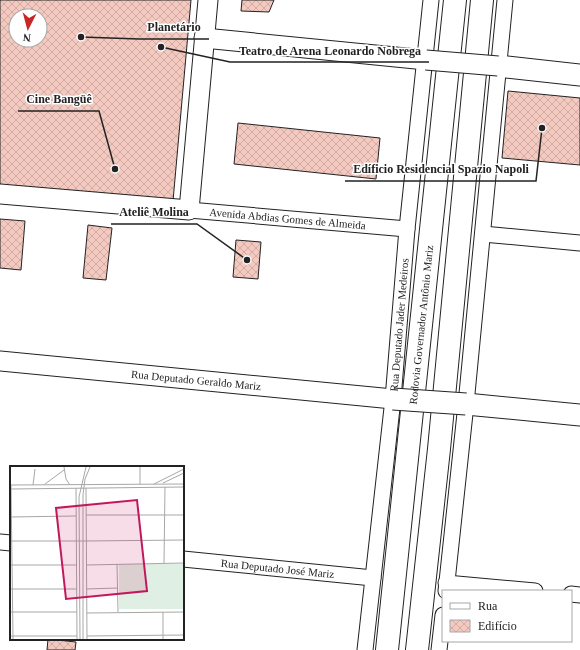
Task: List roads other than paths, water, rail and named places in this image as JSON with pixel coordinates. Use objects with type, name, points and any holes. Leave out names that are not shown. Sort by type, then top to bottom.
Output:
[{"type":"highway","name":"Rodovia Governador Antônio Mariz","points":[[387,650],[455,0]]},
{"type":"highway","points":[[417,650],[482,0]]},
{"type":"main road","points":[[498,66],[580,75]]},
{"type":"main road","points":[[393,399],[466,404],[580,416]]},
{"type":"street","points":[[189,210],[208,0]]},
{"type":"street","name":"Rua Deputado Jader Medeiros","points":[[366,650],[393,399],[407,229],[426,60],[431,0]]},
{"type":"street","points":[[505,0],[466,404],[446,587],[513,590]]},
{"type":"street","points":[[204,38],[498,66]]},
{"type":"street","name":"Avenida Abdias Gomes de Almeida","points":[[0,194],[407,229]]},
{"type":"street","points":[[483,234],[580,244]]},
{"type":"street","name":"Rua Deputado Geraldo Mariz","points":[[0,361],[393,399]]},
{"type":"street","points":[[0,542],[10,543]]},
{"type":"street","name":"Rua Deputado José Mariz","points":[[184,559],[373,578]]},
{"type":"street","points":[[439,650],[442,624]]},
{"type":"place","name":"Planetário","points":[[81,37]]},
{"type":"place","name":"Teatro de Arena Leonardo Nobrega","points":[[161,47]]},
{"type":"place","name":"Edíficio Residencial Spazio Napoli","points":[[542,128]]},
{"type":"place","name":"Cine Bangüê","points":[[115,169]]},
{"type":"place","name":"Ateliê Molina","points":[[247,260]]}]
